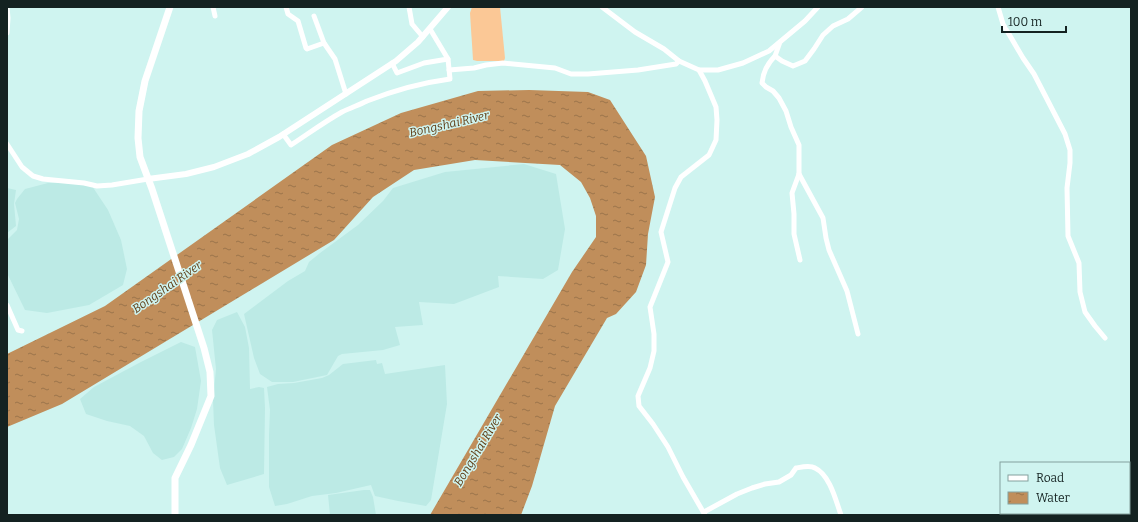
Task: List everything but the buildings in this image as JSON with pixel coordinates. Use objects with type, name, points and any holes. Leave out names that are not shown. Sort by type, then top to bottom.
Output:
[{"type":"main road","points":[[170,7],[145,82],[139,111],[138,138],[140,157],[204,348],[210,372],[211,396],[191,445],[175,478],[175,515]]},
{"type":"street","points":[[7,7],[7,33]]},
{"type":"street","points":[[213,7],[214,16]]},
{"type":"street","points":[[286,7],[288,14],[298,21],[307,49],[324,44]]},
{"type":"street","points":[[409,7],[412,24],[423,37]]},
{"type":"street","points":[[7,144],[22,167],[33,176],[43,179],[84,183],[97,186],[186,174],[214,167],[248,154],[283,134],[392,63],[411,49],[448,7]]},
{"type":"street","points":[[602,7],[635,32],[664,49],[679,61],[699,70],[718,70],[743,63],[769,51],[805,21],[818,7]]},
{"type":"street","points":[[775,56],[793,66],[805,61],[823,35],[832,26],[848,19],[862,7]]},
{"type":"street","points":[[998,7],[1003,24],[1034,74],[1065,134],[1070,150],[1067,188],[1068,236],[1079,263],[1080,292],[1085,312],[1105,338]]},
{"type":"street","points":[[314,16],[324,44],[335,59],[346,94]]},
{"type":"street","points":[[283,134],[291,145],[342,112],[376,98],[425,82],[450,79],[448,59],[430,29]]},
{"type":"street","points":[[780,42],[775,56],[767,65],[762,83],[773,91],[779,98],[786,112],[798,145],[799,174],[792,193],[794,234],[800,260]]},
{"type":"street","points":[[392,63],[397,73],[424,63],[448,59]]},
{"type":"street","points":[[449,70],[474,68],[486,64],[503,63],[555,68],[571,74],[588,74],[638,70],[676,64],[679,61]]},
{"type":"street","points":[[699,70],[716,106],[716,140],[709,155],[681,177],[675,188],[661,232],[668,262],[650,307],[654,334],[654,351],[650,368],[637,400],[639,406],[668,447],[704,514],[737,494],[765,484],[779,482],[791,476],[796,468],[806,466],[815,467],[825,477],[830,484],[841,515]]},
{"type":"street","points":[[799,174],[823,218],[829,250],[847,291],[858,334]]},
{"type":"street","points":[[7,305],[18,330],[22,331]]},
{"type":"shaded area","points":[[472,7],[500,7],[505,58],[504,61],[473,60],[470,13]]},
{"type":"shaded area","points":[[524,164],[556,174],[565,229],[558,270],[543,279],[498,276],[499,287],[454,304],[419,302],[423,325],[395,327],[400,345],[383,350],[342,354],[338,356],[327,375],[293,382],[272,382],[260,374],[254,358],[244,314],[288,281],[305,271],[309,262],[358,225],[383,201],[393,188],[445,172]]},
{"type":"shaded area","points":[[48,183],[80,183],[92,186],[108,210],[121,240],[127,269],[123,285],[89,305],[47,313],[25,310],[7,273],[7,240],[17,230],[19,219],[15,203],[17,199],[25,189]]},
{"type":"shaded area","points":[[7,188],[16,190],[14,204],[16,226],[7,233]]},
{"type":"shaded area","points":[[237,312],[245,327],[249,348],[250,389],[259,387],[264,388],[264,474],[227,485],[220,468],[214,425],[213,400],[216,369],[212,330],[217,320]]},
{"type":"shaded area","points":[[181,342],[195,347],[201,381],[197,409],[182,449],[174,457],[162,460],[153,453],[144,436],[130,426],[107,421],[86,414],[80,399],[94,387]]},
{"type":"shaded area","points":[[376,360],[377,364],[382,363],[385,374],[445,365],[447,404],[431,500],[426,506],[375,496],[371,485],[336,493],[312,496],[287,504],[275,506],[269,487],[270,410],[267,387],[322,378],[329,375],[343,364]]},
{"type":"shaded area","points":[[370,490],[373,497],[376,515],[330,515],[328,495]]},
{"type":"water","name":"Bongshai River","points":[[529,90],[588,92],[610,100],[646,156],[655,197],[648,234],[646,265],[636,292],[616,314],[607,318],[555,406],[532,486],[521,515],[430,515],[572,272],[596,237],[596,216],[590,198],[581,182],[560,165],[475,160],[414,170],[373,197],[334,240],[62,404],[7,427],[7,354],[105,306],[332,145],[401,113],[478,91]]}]
